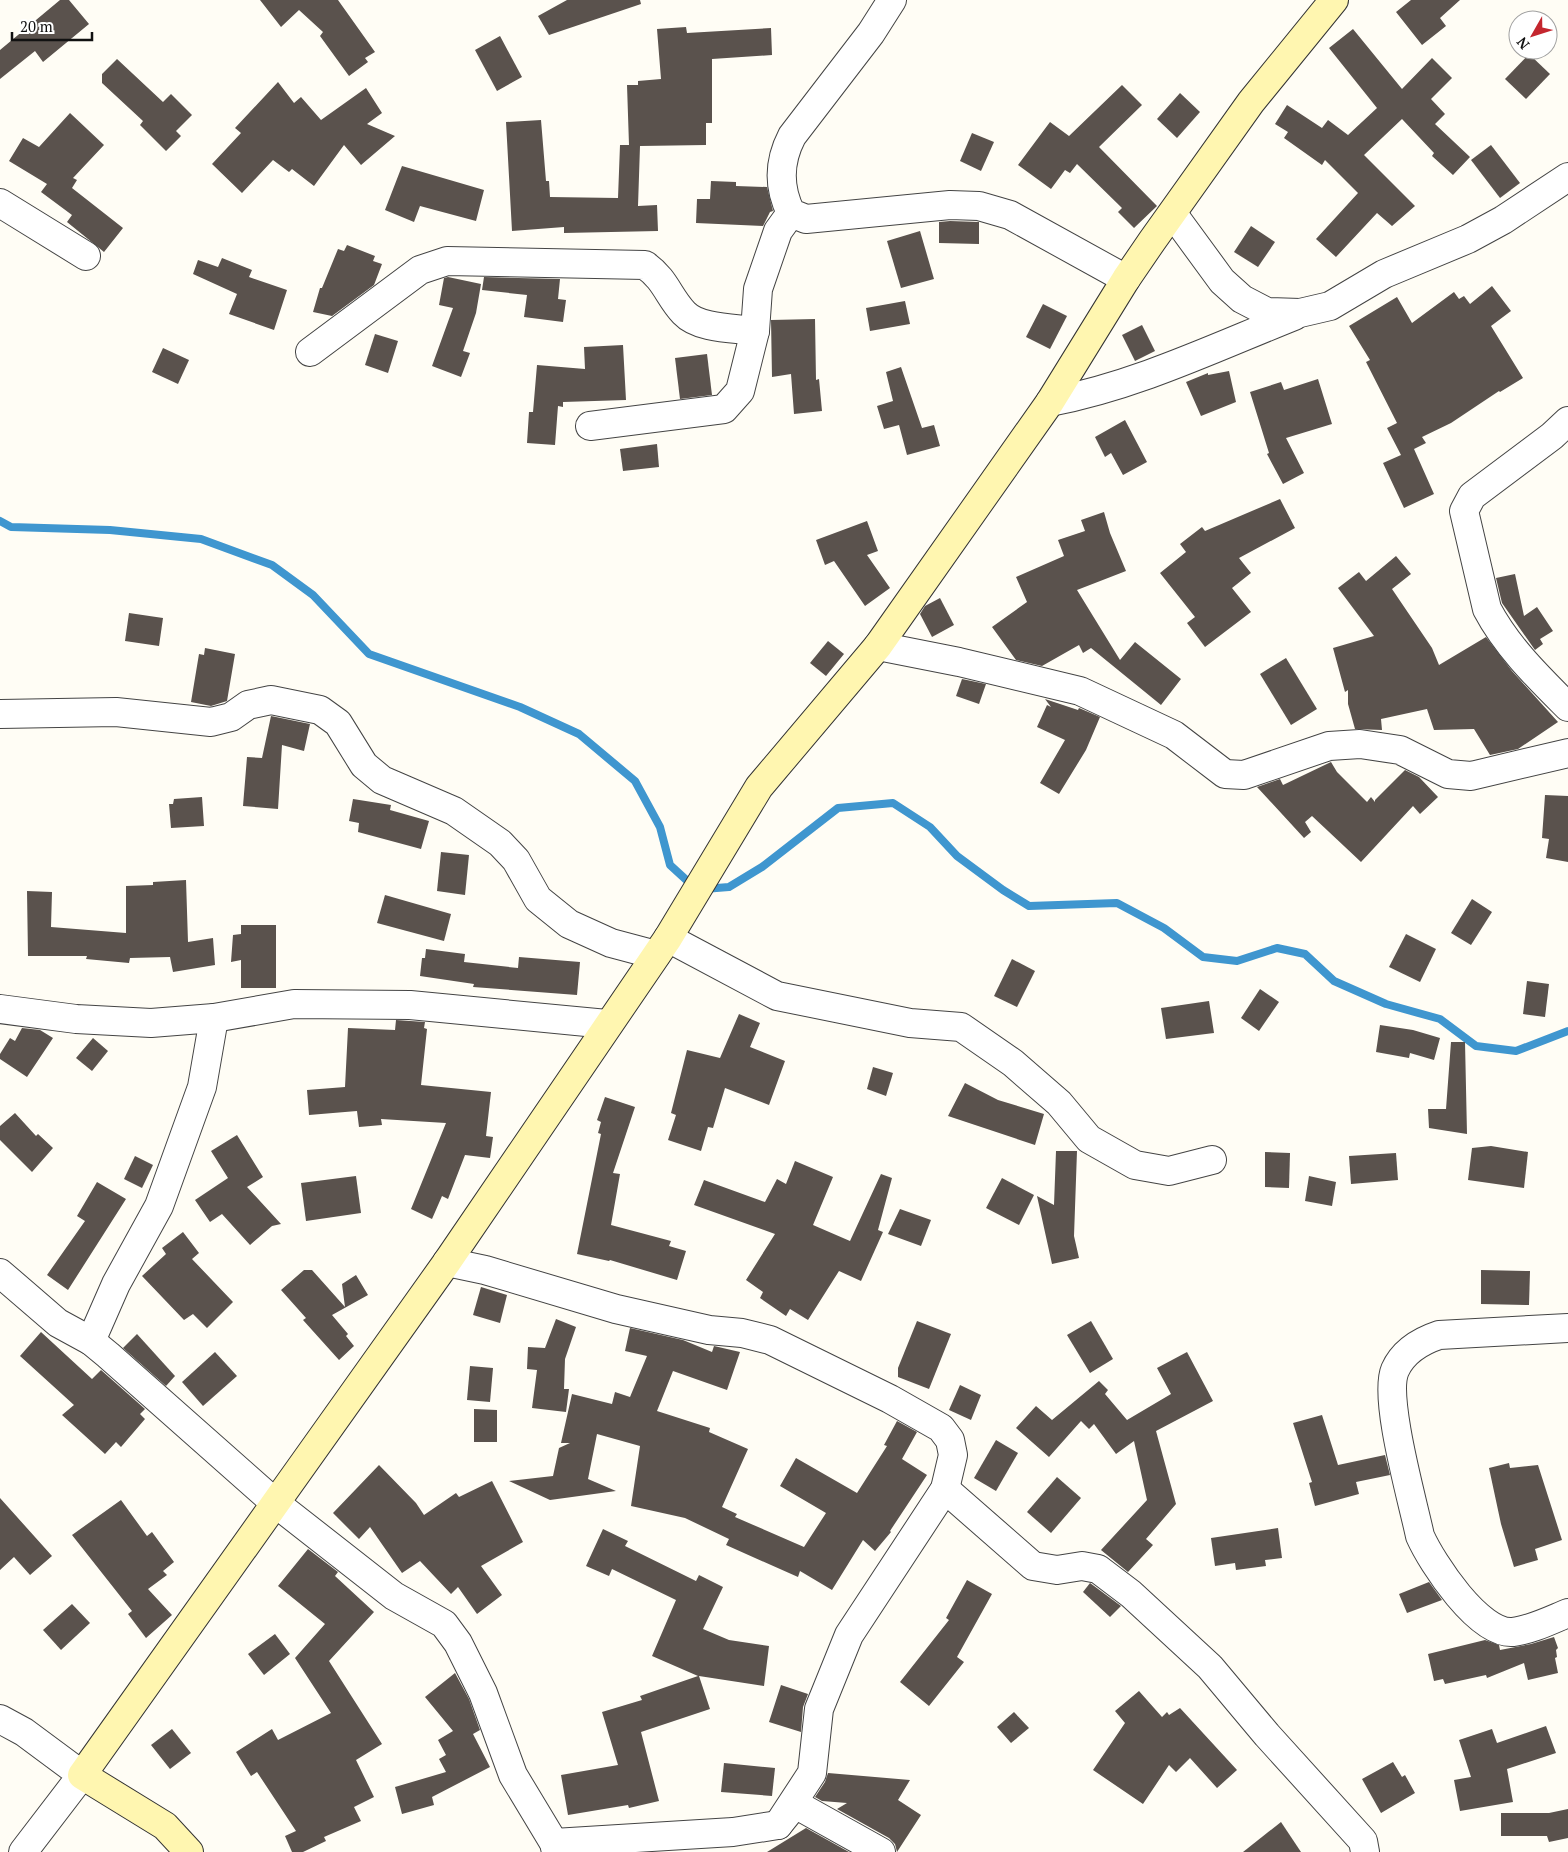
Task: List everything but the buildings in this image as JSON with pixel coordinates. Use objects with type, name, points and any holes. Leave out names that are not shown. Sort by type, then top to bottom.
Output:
[{"type":"street","points":[[892,0],[871,32],[792,136],[784,150],[781,176],[783,198],[791,213],[806,218],[950,205],[979,206],[1010,215],[1126,279]]},
{"type":"street","points":[[23,1852],[82,1775],[274,1502],[447,1262],[607,1024],[662,946],[759,787],[878,646],[1050,402],[1126,279],[1251,102],[1334,0]]},
{"type":"street","points":[[1050,402],[1092,394],[1138,378],[1300,313],[1330,306],[1384,274],[1468,239],[1504,220],[1568,177]]},
{"type":"street","points":[[0,203],[86,256]]},
{"type":"street","points":[[590,426],[724,409],[740,391],[754,331],[758,289],[778,231],[791,213]]},
{"type":"street","points":[[1173,214],[1222,281],[1242,299],[1267,312],[1300,313]]},
{"type":"street","points":[[310,352],[420,270],[447,261],[645,265],[659,275],[684,313],[697,322],[754,331]]},
{"type":"street","points":[[1568,421],[1552,436],[1472,496],[1464,511],[1485,600],[1491,616],[1534,673],[1568,707]]},
{"type":"street","points":[[878,646],[959,662],[1080,690],[1174,735],[1209,764],[1225,774],[1244,775],[1329,746],[1360,744],[1400,750],[1448,774],[1471,776],[1568,753]]},
{"type":"street","points":[[0,714],[116,712],[211,722],[231,716],[248,705],[271,700],[320,710],[338,723],[364,765],[382,780],[454,811],[500,843],[516,860],[526,881],[538,899],[569,924],[611,943],[662,946],[777,996],[910,1023],[961,1027],[1013,1062],[1059,1103],[1089,1139],[1134,1165],[1169,1171],[1212,1160]]},
{"type":"street","points":[[0,1009],[76,1019],[151,1023],[214,1018],[294,1004],[410,1005],[607,1024]]},
{"type":"street","points":[[91,1341],[116,1284],[159,1206],[202,1087],[214,1018]]},
{"type":"street","points":[[447,1262],[484,1270],[635,1313],[708,1330],[742,1333],[770,1340],[890,1399],[941,1428],[950,1440],[953,1456],[945,1489],[849,1635],[819,1709],[812,1773],[778,1825]]},
{"type":"street","points":[[0,1273],[58,1323],[91,1341],[274,1502],[394,1596],[444,1624],[458,1643],[483,1693],[513,1775],[555,1848],[733,1832],[778,1825],[795,1804],[881,1852]]},
{"type":"street","points":[[1568,1328],[1439,1335],[1422,1341],[1410,1351],[1395,1371],[1392,1388],[1400,1442],[1420,1536],[1426,1550],[1470,1610],[1486,1623],[1499,1630],[1512,1632],[1568,1613]]},
{"type":"street","points":[[945,1489],[1033,1566],[1057,1570],[1082,1566],[1098,1568],[1130,1594],[1210,1667],[1267,1735],[1363,1841],[1365,1852]]},
{"type":"street","points":[[0,1719],[24,1732],[82,1775],[165,1826],[189,1852]]},
{"type":"waterway","points":[[0,521],[11,527],[110,530],[201,539],[272,565],[313,595],[369,654],[520,707],[579,734],[635,781],[660,827],[670,865],[694,887]]},
{"type":"waterway","points":[[704,889],[729,887],[762,867],[838,808],[893,803],[930,827],[957,856],[1003,890],[1029,906],[1117,903],[1164,928],[1203,957],[1237,961],[1277,948],[1305,954],[1334,981],[1386,1004],[1440,1019],[1476,1046],[1516,1051],[1568,1031]]}]
